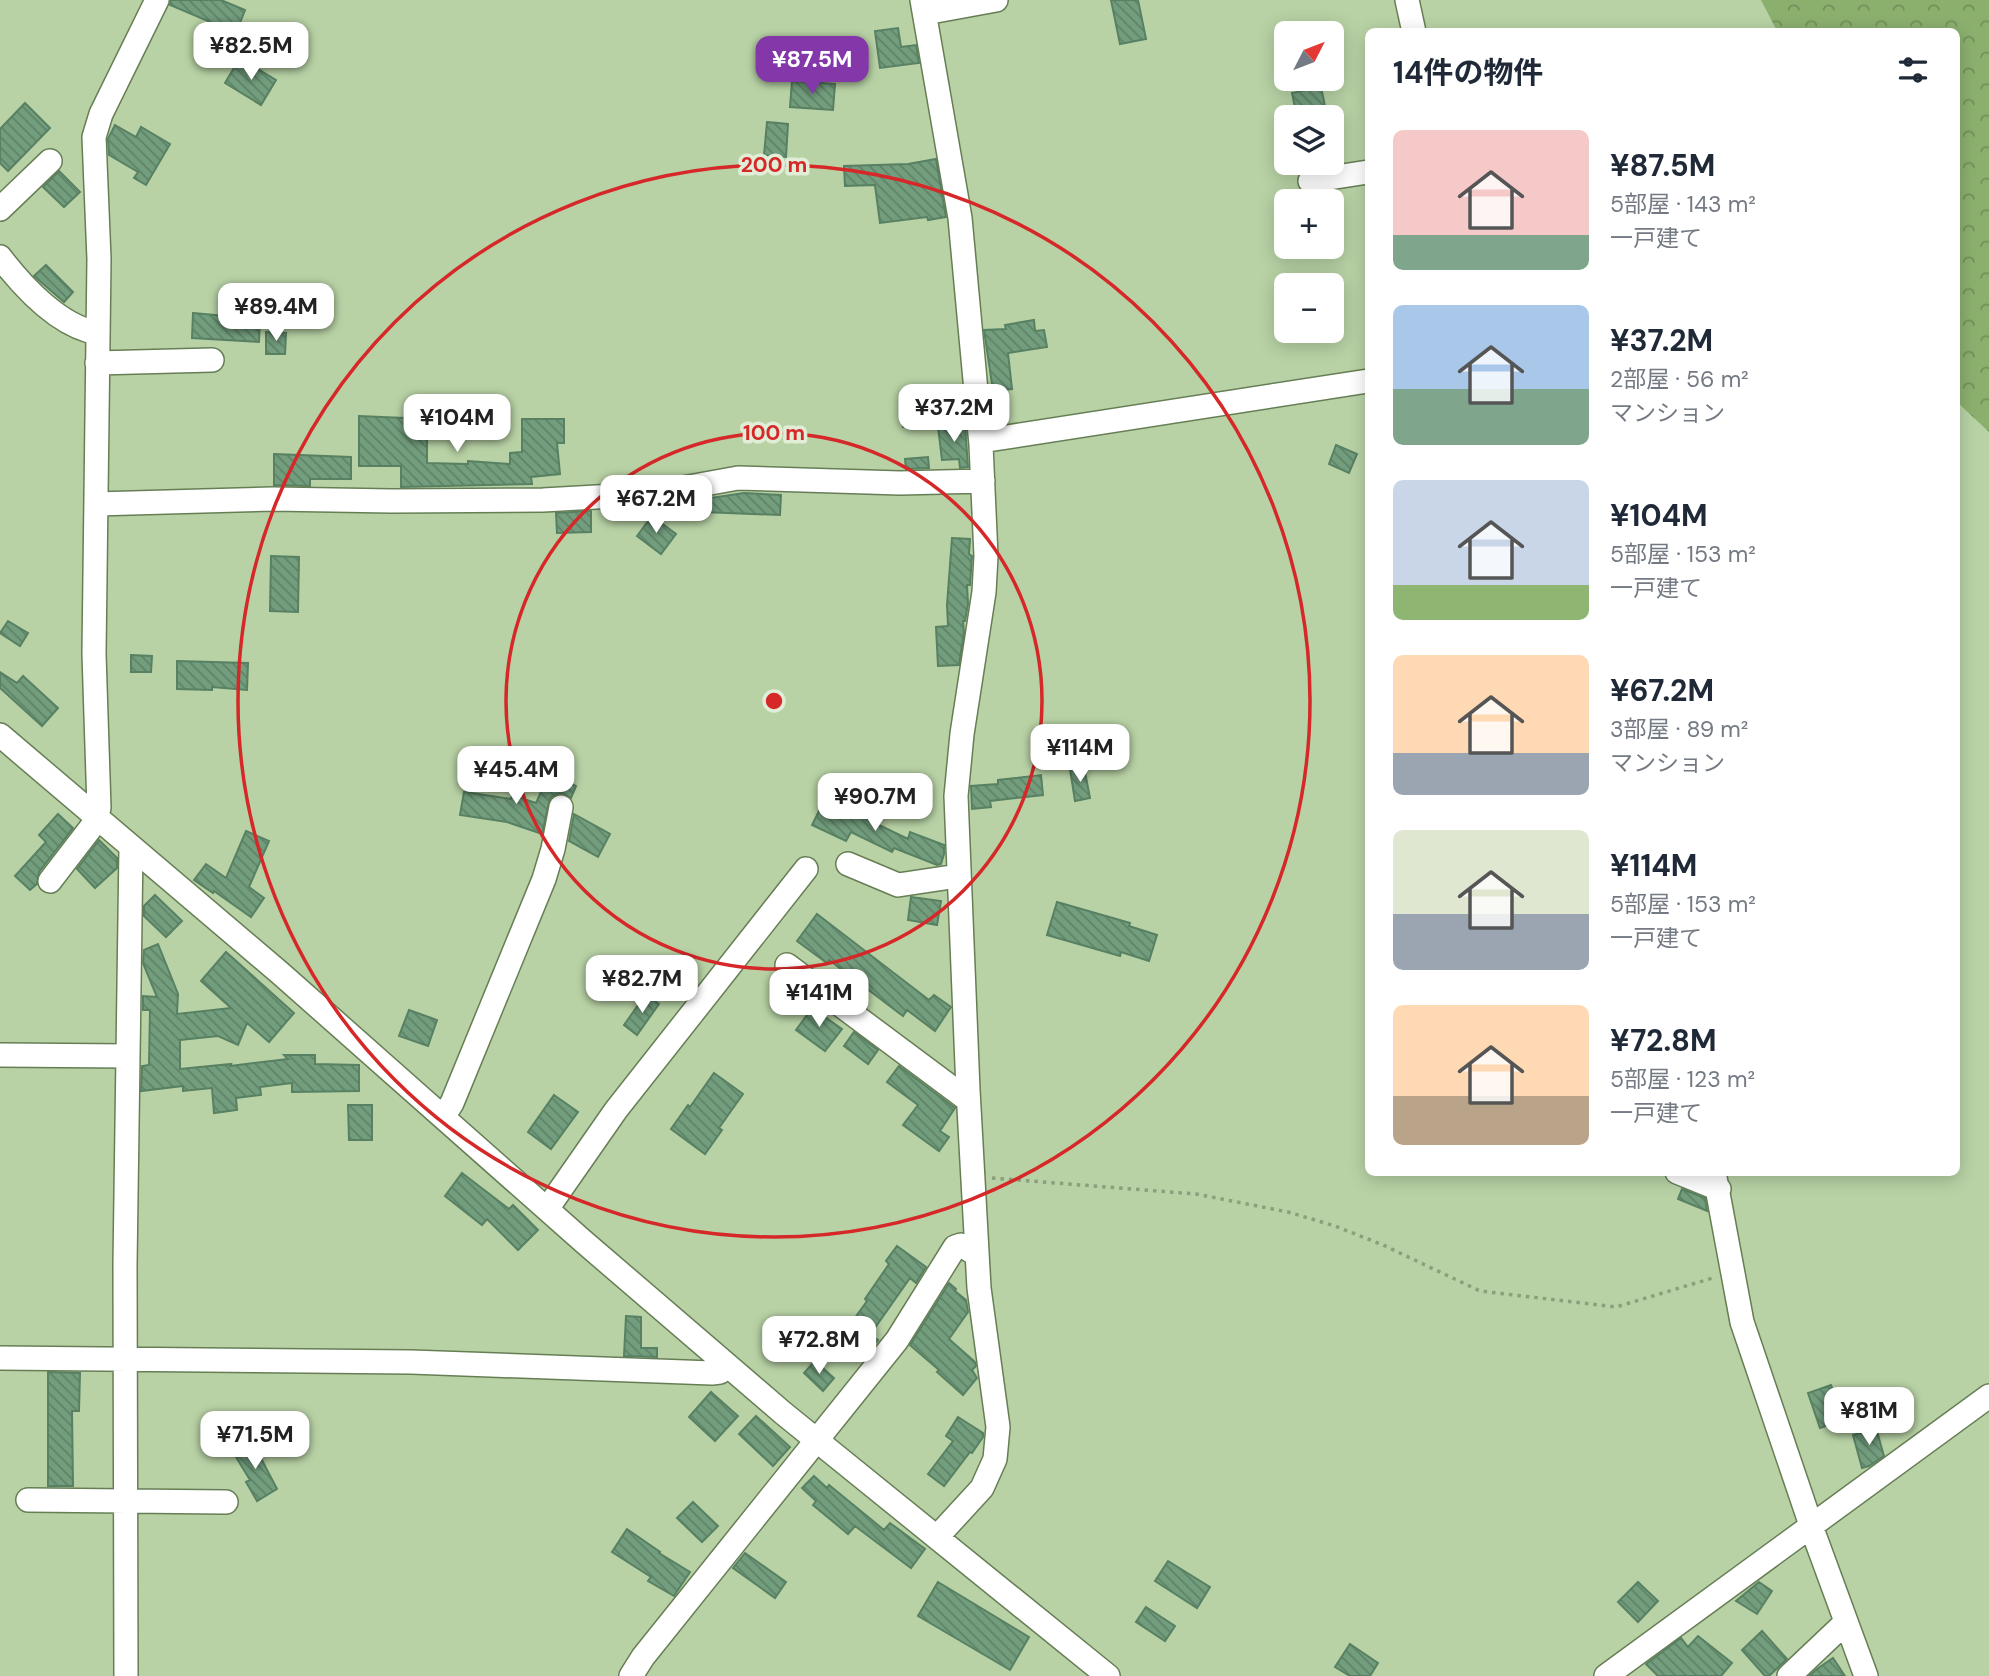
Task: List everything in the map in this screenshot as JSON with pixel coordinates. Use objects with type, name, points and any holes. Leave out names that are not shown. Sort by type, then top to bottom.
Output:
[{"type":"street","points":[[50,881],[97,816],[94,654],[99,259],[94,137],[101,114],[157,0]]},
{"type":"street","points":[[937,1537],[982,1488],[995,1459],[998,1427],[979,1288],[968,1100],[956,796],[962,734],[984,592],[986,556],[981,440],[960,218],[924,6],[996,0]]},
{"type":"street","points":[[1407,0],[1412,28]]},
{"type":"street","points":[[0,209],[50,161]]},
{"type":"street","points":[[1311,181],[1365,172]]},
{"type":"street","points":[[0,257],[40,300],[82,331],[98,333]]},
{"type":"street","points":[[97,363],[212,360]]},
{"type":"street","points":[[981,440],[1365,381]]},
{"type":"street","points":[[96,504],[273,499],[557,499],[650,494],[738,478],[900,483],[983,481]]},
{"type":"street","points":[[0,735],[290,982],[727,1365],[1108,1676]]},
{"type":"street","points":[[443,1117],[453,1103],[544,879],[561,807]]},
{"type":"street","points":[[125,1676],[125,1360],[131,847]]},
{"type":"street","points":[[848,864],[898,885],[958,876]]},
{"type":"street","points":[[547,1209],[616,1110],[806,869]]},
{"type":"street","points":[[787,965],[968,1100]]},
{"type":"street","points":[[0,1055],[128,1056]]},
{"type":"street","points":[[1694,1176],[1716,1181],[1742,1322],[1866,1676]]},
{"type":"street","points":[[631,1676],[643,1657],[897,1340],[955,1247],[961,1245],[977,1255]]},
{"type":"street","points":[[0,1358],[411,1362],[712,1373],[720,1372],[727,1365]]},
{"type":"street","points":[[1606,1676],[1989,1396]]},
{"type":"street","points":[[28,1500],[226,1502]]},
{"type":"street","points":[[1789,1676],[1846,1623]]},
{"type":"path","points":[[972,1177],[1196,1194],[1288,1212],[1335,1226],[1383,1245],[1480,1291],[1493,1294],[1616,1307],[1733,1272]]},
{"type":"green space","points":[[1761,0],[1989,0],[1989,432],[1960,405],[1960,28],[1775,28]]},
{"type":"building","points":[[171,0],[221,0],[245,10],[236,33],[170,5]]},
{"type":"building","points":[[1111,0],[1138,0],[1146,39],[1120,44]]},
{"type":"building","points":[[898,28],[901,47],[916,45],[919,63],[880,68],[875,31]]},
{"type":"building","points":[[240,58],[276,80],[261,105],[225,83]]},
{"type":"building","points":[[792,81],[835,84],[833,110],[790,107]]},
{"type":"building","points":[[1322,91],[1325,105],[1295,105],[1292,93]]},
{"type":"building","points":[[25,103],[50,128],[8,171],[0,163],[0,129]]},
{"type":"building","points":[[767,122],[788,124],[786,157],[764,155]]},
{"type":"building","points":[[115,125],[136,137],[141,127],[170,144],[146,185],[134,178],[138,172],[109,155],[108,139]]},
{"type":"building","points":[[936,159],[946,217],[880,223],[875,185],[845,186],[844,166],[908,164]]},
{"type":"building","points":[[59,171],[80,192],[64,207],[43,187]]},
{"type":"building","points":[[46,265],[73,292],[64,302],[34,276]]},
{"type":"building","points":[[193,313],[260,319],[259,342],[192,338]]},
{"type":"building","points":[[1034,320],[1035,331],[1044,330],[1047,347],[1008,353],[1012,389],[993,391],[984,330],[1006,329],[1005,325]]},
{"type":"building","points":[[266,332],[286,333],[285,354],[266,354]]},
{"type":"building","points":[[938,399],[941,424],[903,427],[901,402]]},
{"type":"building","points":[[359,416],[427,419],[427,463],[468,464],[468,461],[510,464],[510,453],[522,452],[522,419],[564,419],[564,443],[557,443],[560,474],[531,477],[532,484],[401,487],[401,466],[359,466]]},
{"type":"building","points":[[965,425],[968,467],[960,468],[959,459],[942,460],[938,427]]},
{"type":"building","points":[[1336,445],[1357,454],[1349,473],[1329,464]]},
{"type":"building","points":[[274,454],[351,457],[351,479],[310,479],[310,486],[274,485]]},
{"type":"building","points":[[928,457],[929,468],[906,469],[905,459]]},
{"type":"building","points":[[744,493],[781,495],[780,515],[703,512],[703,499]]},
{"type":"building","points":[[591,511],[591,532],[557,533],[556,513]]},
{"type":"building","points":[[652,516],[676,534],[661,554],[637,536]]},
{"type":"building","points":[[952,538],[970,539],[969,554],[972,556],[970,585],[967,585],[968,604],[963,621],[959,665],[938,666],[936,627],[948,626]]},
{"type":"building","points":[[271,556],[299,557],[298,612],[270,611]]},
{"type":"building","points":[[8,621],[28,633],[20,646],[0,633]]},
{"type":"building","points":[[131,655],[152,656],[151,672],[131,672]]},
{"type":"building","points":[[177,661],[248,663],[247,690],[212,687],[212,690],[177,689]]},
{"type":"building","points":[[0,672],[17,683],[23,676],[58,708],[42,726],[0,688]]},
{"type":"building","points":[[1084,767],[1090,798],[1075,801],[1070,769]]},
{"type":"building","points":[[549,774],[576,786],[571,798],[563,793],[550,798],[542,834],[507,822],[460,815],[464,792],[511,799],[512,795],[536,803]]},
{"type":"building","points":[[1041,775],[1043,795],[990,801],[991,807],[972,809],[971,786],[998,784],[998,780]]},
{"type":"building","points":[[825,799],[908,839],[910,832],[944,845],[941,864],[937,865],[894,848],[892,852],[851,832],[846,841],[812,825]]},
{"type":"building","points":[[58,814],[73,828],[39,872],[37,884],[30,890],[15,876],[46,842],[39,835]]},
{"type":"building","points":[[574,814],[610,834],[598,857],[569,841]]},
{"type":"building","points":[[246,831],[269,841],[249,887],[264,898],[251,917],[194,880],[206,864],[226,878]]},
{"type":"building","points":[[99,840],[117,858],[117,868],[95,888],[77,869]]},
{"type":"building","points":[[155,895],[182,921],[166,937],[144,916],[144,906]]},
{"type":"building","points":[[911,897],[941,901],[937,925],[908,920]]},
{"type":"building","points":[[1057,902],[1130,923],[1129,926],[1157,935],[1149,961],[1121,952],[1120,956],[1047,935]]},
{"type":"building","points":[[817,914],[929,1000],[934,995],[951,1007],[935,1031],[907,1010],[903,1016],[829,960],[827,963],[797,941]]},
{"type":"building","points":[[158,944],[178,994],[177,1014],[231,1008],[201,981],[226,952],[294,1013],[269,1042],[247,1023],[238,1045],[218,1036],[180,1040],[180,1069],[288,1059],[284,1055],[315,1055],[315,1064],[359,1065],[359,1091],[292,1092],[292,1083],[260,1087],[261,1095],[236,1098],[237,1110],[214,1113],[212,1088],[183,1091],[183,1086],[141,1091],[142,1066],[149,1065],[150,1010],[143,1010],[143,996],[157,997],[143,963],[144,950]]},
{"type":"building","points":[[646,994],[659,1004],[637,1035],[624,1025]]},
{"type":"building","points":[[812,1008],[842,1029],[825,1051],[796,1030]]},
{"type":"building","points":[[409,1010],[437,1020],[428,1046],[399,1036]]},
{"type":"building","points":[[854,1032],[878,1050],[868,1064],[844,1046]]},
{"type":"building","points":[[899,1066],[955,1108],[940,1131],[949,1137],[939,1151],[903,1125],[918,1105],[887,1082]]},
{"type":"building","points":[[714,1073],[743,1094],[705,1154],[671,1129]]},
{"type":"building","points":[[554,1095],[578,1112],[551,1149],[528,1132]]},
{"type":"building","points":[[348,1105],[372,1105],[372,1140],[349,1140]]},
{"type":"building","points":[[462,1173],[509,1209],[513,1205],[538,1230],[518,1250],[487,1219],[482,1225],[445,1196]]},
{"type":"building","points":[[1682,1189],[1705,1198],[1707,1211],[1678,1199]]},
{"type":"building","points":[[897,1246],[926,1267],[916,1283],[910,1278],[870,1335],[878,1340],[864,1358],[839,1340],[867,1301],[865,1299],[889,1264],[886,1261]]},
{"type":"building","points":[[949,1283],[966,1300],[968,1312],[949,1339],[975,1362],[976,1366],[972,1370],[977,1378],[963,1395],[910,1345]]},
{"type":"building","points":[[626,1316],[641,1317],[641,1348],[657,1348],[657,1357],[624,1356]]},
{"type":"building","points":[[815,1361],[834,1378],[823,1391],[804,1373]]},
{"type":"building","points":[[48,1372],[80,1373],[79,1411],[72,1411],[73,1486],[48,1486]]},
{"type":"building","points":[[1831,1385],[1844,1420],[1820,1428],[1808,1393]]},
{"type":"building","points":[[711,1392],[738,1416],[715,1441],[689,1417]]},
{"type":"building","points":[[756,1416],[790,1447],[773,1466],[739,1434]]},
{"type":"building","points":[[958,1417],[983,1433],[983,1437],[944,1486],[928,1474],[953,1441],[946,1436]]},
{"type":"building","points":[[1876,1428],[1884,1456],[1862,1468],[1853,1435]]},
{"type":"building","points":[[252,1441],[277,1489],[257,1501],[246,1482],[250,1480],[233,1452]]},
{"type":"building","points":[[814,1476],[884,1530],[890,1523],[925,1549],[911,1568],[855,1526],[848,1534],[813,1505],[816,1501],[802,1488]]},
{"type":"building","points":[[693,1502],[718,1526],[702,1542],[677,1518]]},
{"type":"building","points":[[627,1529],[690,1572],[674,1596],[648,1581],[651,1577],[612,1552]]},
{"type":"building","points":[[745,1553],[786,1582],[775,1598],[733,1568]]},
{"type":"building","points":[[1168,1561],[1210,1587],[1197,1608],[1155,1581]]},
{"type":"building","points":[[938,1582],[1029,1637],[1010,1670],[918,1616]]},
{"type":"building","points":[[1638,1582],[1658,1601],[1638,1622],[1618,1602]]},
{"type":"building","points":[[1759,1582],[1772,1591],[1757,1614],[1736,1601]]},
{"type":"building","points":[[1146,1607],[1175,1626],[1165,1641],[1136,1622]]},
{"type":"building","points":[[1762,1631],[1787,1659],[1769,1676],[1765,1676],[1742,1650]]},
{"type":"building","points":[[1698,1636],[1732,1663],[1721,1676],[1658,1676],[1646,1664],[1681,1638],[1688,1647]]},
{"type":"building","points":[[1350,1644],[1378,1663],[1370,1676],[1350,1676],[1335,1667]]},
{"type":"building","points":[[1833,1658],[1845,1676],[1809,1676],[1817,1669]]}]
